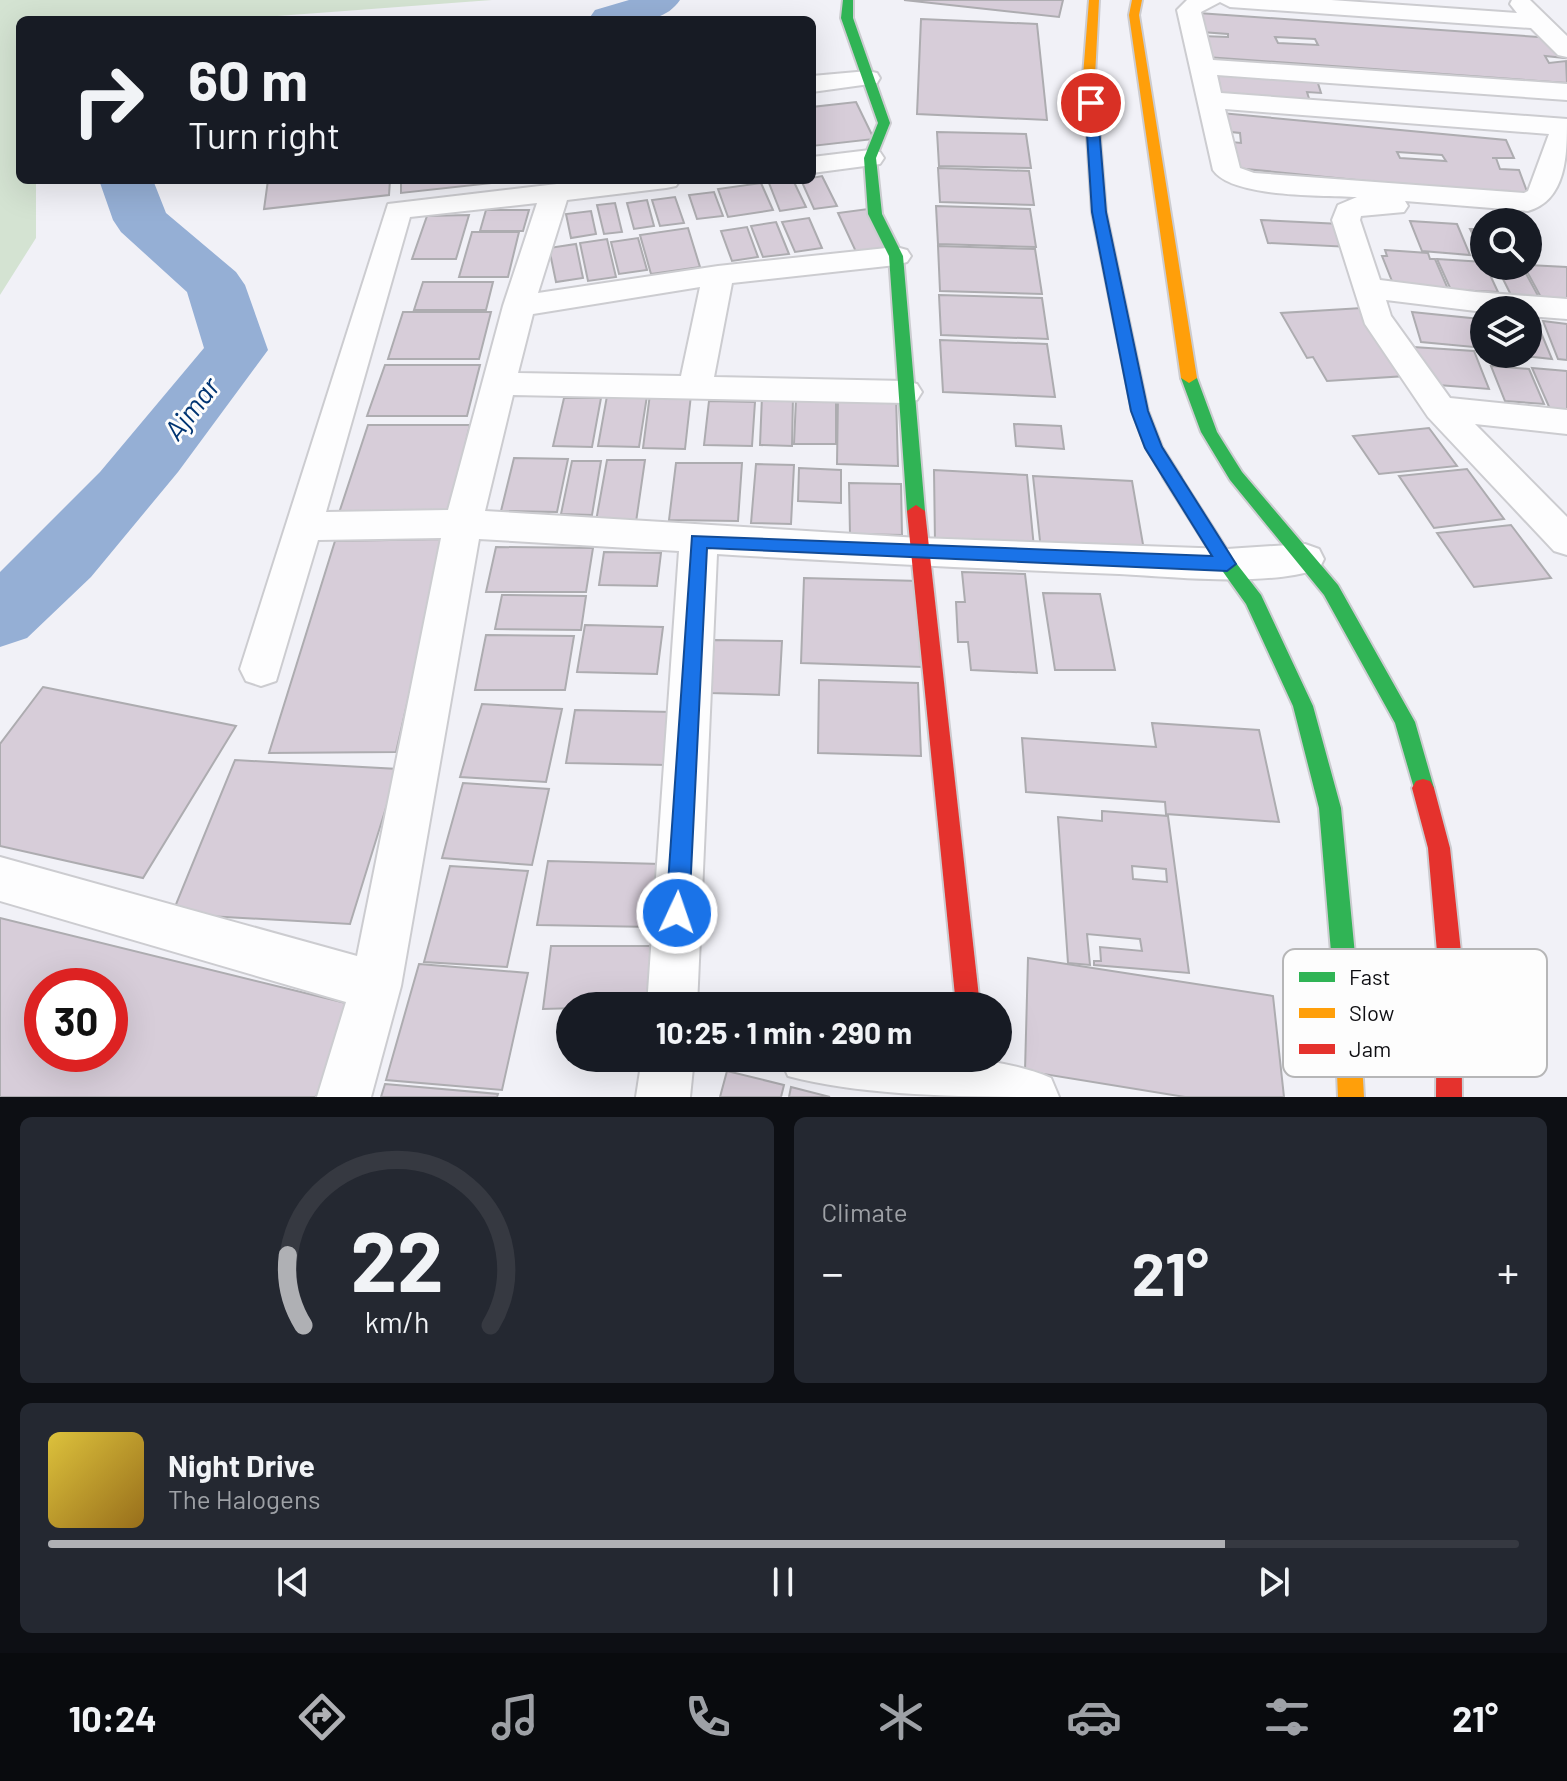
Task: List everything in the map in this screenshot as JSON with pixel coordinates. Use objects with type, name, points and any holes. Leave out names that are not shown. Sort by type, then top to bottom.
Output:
[{"type":"street","points":[[848,0],[847,18],[884,123],[870,158],[875,214],[896,256],[919,552],[966,992]]},
{"type":"street","points":[[1094,0],[1089,76],[1099,212],[1137,399],[1154,448],[1227,564],[1254,600],[1303,706],[1330,808],[1343,949]]},
{"type":"street","points":[[1137,0],[1134,15],[1186,371],[1209,432],[1236,476],[1331,590],[1405,722],[1439,848],[1449,949]]},
{"type":"street","points":[[1210,0],[1198,3],[1189,10],[1203,67],[1210,100],[1227,170],[1233,176],[1254,181],[1528,202],[1540,196],[1566,127],[1210,100]]},
{"type":"street","points":[[1230,0],[1537,21]]},
{"type":"street","points":[[1517,0],[1567,50]]},
{"type":"street","points":[[1203,67],[1567,92]]},
{"type":"street","points":[[816,84],[868,78]]},
{"type":"street","points":[[816,165],[870,158]]},
{"type":"street","points":[[261,669],[398,210],[629,184]]},
{"type":"street","points":[[344,1097],[376,986],[463,524],[519,306],[555,192]]},
{"type":"street","points":[[1416,207],[1364,204],[1348,211],[1346,220],[1376,317],[1440,409],[1567,541]]},
{"type":"street","points":[[519,306],[718,275],[896,256]]},
{"type":"street","points":[[696,386],[718,275]]},
{"type":"street","points":[[1367,288],[1475,302],[1567,309]]},
{"type":"street","points":[[500,384],[905,392]]},
{"type":"street","points":[[1440,409],[1567,422]]},
{"type":"street","points":[[304,526],[463,524],[919,552],[1227,564],[1305,559]]},
{"type":"street","points":[[673,992],[699,540]]},
{"type":"street","points":[[0,879],[376,986]]},
{"type":"street","points":[[663,1097],[666,1072]]},
{"type":"street","points":[[914,1072],[975,1080],[1032,1097]]},
{"type":"street","points":[[1350,1077],[1351,1097]]},
{"type":"green space","points":[[0,0],[492,0],[277,16],[16,16],[16,184],[36,184],[36,238],[0,295]]},
{"type":"building","points":[[904,0],[1063,0],[1059,17]]},
{"type":"building","points":[[1198,13],[1553,38],[1565,58],[1545,56],[1549,63],[1566,61],[1567,83],[1206,57],[1202,36],[1228,37],[1228,34],[1201,32]],"holes":[[[1275,37],[1315,39],[1318,45],[1278,43]]]},
{"type":"building","points":[[921,19],[1037,24],[1047,120],[917,114]]},
{"type":"building","points":[[1217,71],[1316,77],[1321,93],[1307,92],[1311,105],[1222,98]]},
{"type":"building","points":[[856,102],[874,139],[816,146],[816,107]]},
{"type":"building","points":[[1210,112],[1506,140],[1514,158],[1496,158],[1500,169],[1519,170],[1529,197],[1215,166],[1212,140],[1241,143],[1240,133],[1212,130]],"holes":[[[1397,152],[1442,155],[1446,161],[1400,158]]]},
{"type":"building","points":[[937,132],[1026,134],[1031,168],[939,166]]},
{"type":"building","points":[[938,168],[1029,171],[1034,205],[940,202]]},
{"type":"building","points":[[822,176],[837,206],[814,209],[803,184],[816,184],[816,177]]},
{"type":"building","points":[[267,184],[390,184],[389,195],[264,209]]},
{"type":"building","points":[[401,184],[483,184],[401,193]]},
{"type":"building","points":[[761,184],[773,210],[728,217],[718,189]]},
{"type":"building","points":[[769,184],[795,184],[806,207],[780,211]]},
{"type":"building","points":[[714,192],[723,216],[697,219],[689,195]]},
{"type":"building","points":[[675,197],[684,223],[660,226],[652,200]]},
{"type":"building","points":[[647,200],[654,226],[634,229],[627,203]]},
{"type":"building","points":[[615,203],[622,232],[604,234],[597,205]]},
{"type":"building","points":[[936,206],[1030,209],[1036,247],[938,244]]},
{"type":"building","points":[[868,209],[888,249],[857,254],[838,213]]},
{"type":"building","points":[[486,210],[529,210],[523,231],[480,231]]},
{"type":"building","points":[[591,211],[596,234],[571,238],[566,214]]},
{"type":"building","points":[[469,215],[456,259],[412,259],[427,216]]},
{"type":"building","points":[[809,218],[822,248],[795,252],[782,222]]},
{"type":"building","points":[[1261,220],[1341,224],[1350,247],[1268,243]]},
{"type":"building","points":[[1410,221],[1457,224],[1470,255],[1422,251]]},
{"type":"building","points":[[776,222],[789,254],[763,257],[751,226]]},
{"type":"building","points":[[747,227],[758,257],[732,261],[721,231]]},
{"type":"building","points":[[688,228],[700,267],[651,274],[640,235]]},
{"type":"building","points":[[472,232],[519,232],[508,277],[459,277]]},
{"type":"building","points":[[638,238],[647,270],[619,274],[611,242]]},
{"type":"building","points":[[607,239],[616,277],[588,281],[580,243]]},
{"type":"building","points":[[576,244],[583,278],[556,282],[549,248]]},
{"type":"building","points":[[938,246],[1035,249],[1042,294],[940,291]]},
{"type":"building","points":[[1385,250],[1428,253],[1430,259],[1435,259],[1448,289],[1394,286],[1382,256],[1387,256]]},
{"type":"building","points":[[1437,259],[1470,261],[1470,280],[1492,280],[1498,292],[1451,290]]},
{"type":"building","points":[[1542,266],[1567,267],[1567,302],[1543,301],[1532,280],[1542,280]]},
{"type":"building","points":[[1504,280],[1530,280],[1538,296],[1512,296]]},
{"type":"building","points":[[423,282],[493,282],[486,310],[414,310]]},
{"type":"building","points":[[939,295],[1042,298],[1048,339],[941,335]]},
{"type":"building","points":[[1362,308],[1406,376],[1327,381],[1313,357],[1307,358],[1281,313]]},
{"type":"building","points":[[403,312],[491,312],[479,359],[388,359]]},
{"type":"building","points":[[1412,312],[1470,318],[1470,347],[1421,342]]},
{"type":"building","points":[[1543,321],[1567,324],[1567,360],[1558,359]]},
{"type":"building","points":[[1542,335],[1552,359],[1542,358]]},
{"type":"building","points":[[940,340],[1047,344],[1055,397],[943,392]]},
{"type":"building","points":[[1413,347],[1470,351],[1470,368],[1481,368],[1489,389],[1425,384]]},
{"type":"building","points":[[385,365],[480,365],[467,416],[367,416]]},
{"type":"building","points":[[1492,368],[1529,369],[1544,404],[1505,401]]},
{"type":"building","points":[[1532,368],[1567,371],[1567,410],[1550,409]]},
{"type":"building","points":[[650,394],[691,395],[685,449],[643,448]]},
{"type":"building","points":[[838,395],[896,397],[898,466],[837,464]]},
{"type":"building","points":[[607,396],[647,396],[639,447],[598,446]]},
{"type":"building","points":[[762,396],[793,396],[792,446],[760,445]]},
{"type":"building","points":[[564,398],[601,398],[592,447],[553,446]]},
{"type":"building","points":[[796,399],[836,400],[836,444],[794,444]]},
{"type":"building","points":[[709,401],[755,402],[752,446],[704,445]]},
{"type":"building","points":[[1014,424],[1061,426],[1064,449],[1016,446]]},
{"type":"building","points":[[368,425],[470,425],[448,516],[338,516]]},
{"type":"building","points":[[1429,428],[1457,466],[1379,474],[1353,436]]},
{"type":"building","points":[[514,458],[568,459],[557,512],[501,511]]},
{"type":"building","points":[[607,460],[645,460],[636,522],[596,521]]},
{"type":"building","points":[[572,461],[601,461],[592,515],[561,514]]},
{"type":"building","points":[[676,463],[742,463],[738,521],[669,520]]},
{"type":"building","points":[[756,464],[794,465],[791,524],[751,523]]},
{"type":"building","points":[[799,468],[841,470],[841,503],[798,501]]},
{"type":"building","points":[[1467,469],[1504,519],[1434,528],[1399,476]]},
{"type":"building","points":[[934,470],[1027,475],[1034,548],[935,543]]},
{"type":"building","points":[[1033,476],[1132,481],[1145,556],[1041,550]]},
{"type":"building","points":[[849,483],[901,484],[902,535],[850,534]]},
{"type":"building","points":[[1511,525],[1551,578],[1474,587],[1437,533]]},
{"type":"building","points":[[445,539],[396,752],[269,753],[335,541]]},
{"type":"building","points":[[496,547],[593,548],[586,592],[486,592]]},
{"type":"building","points":[[604,552],[661,553],[657,586],[599,585]]},
{"type":"building","points":[[962,572],[1025,574],[1037,673],[971,670],[968,642],[958,642],[956,602],[965,602]]},
{"type":"building","points":[[804,578],[919,581],[923,667],[801,663]]},
{"type":"building","points":[[1043,593],[1100,594],[1115,670],[1055,670]]},
{"type":"building","points":[[502,595],[586,596],[581,630],[495,629]]},
{"type":"building","points":[[585,625],[663,627],[657,674],[577,672]]},
{"type":"building","points":[[486,635],[574,636],[565,690],[475,690]]},
{"type":"building","points":[[714,640],[782,641],[779,695],[710,693]]},
{"type":"building","points":[[819,680],[918,683],[921,756],[818,753]]},
{"type":"building","points":[[43,687],[236,726],[143,878],[0,846],[0,744]]},
{"type":"building","points":[[482,704],[562,709],[546,782],[460,777]]},
{"type":"building","points":[[575,710],[672,712],[667,765],[566,763]]},
{"type":"building","points":[[1152,723],[1259,730],[1279,822],[1166,814],[1165,802],[1026,792],[1022,738],[1156,747]]},
{"type":"building","points":[[235,760],[398,769],[350,924],[172,914]]},
{"type":"building","points":[[463,783],[549,789],[532,865],[442,858]]},
{"type":"building","points":[[1102,811],[1168,816],[1189,973],[1094,965],[1094,961],[1101,961],[1100,947],[1142,951],[1140,939],[1087,934],[1090,965],[1068,963],[1058,817],[1102,821]],"holes":[[[1132,866],[1166,869],[1167,882],[1133,879]]]},
{"type":"building","points":[[548,861],[661,864],[654,927],[537,925]]},
{"type":"building","points":[[450,866],[528,871],[507,967],[424,962]]},
{"type":"building","points":[[0,918],[358,1006],[316,1097],[0,1097]]},
{"type":"building","points":[[551,946],[655,946],[652,992],[556,992],[556,1009],[543,1009]]},
{"type":"building","points":[[1028,958],[1273,996],[1284,1097],[1185,1097],[1025,1071]]},
{"type":"building","points":[[419,964],[528,973],[502,1090],[386,1080]]},
{"type":"building","points":[[727,1072],[784,1085],[781,1097],[720,1097]]},
{"type":"building","points":[[385,1084],[498,1094],[497,1097],[381,1097]]},
{"type":"building","points":[[791,1087],[830,1097],[789,1097]]},
{"type":"waterway","name":"Ajmar","points":[[629,16],[638,14],[658,0]]},
{"type":"waterway","name":"Ajmar","points":[[0,616],[33,588],[95,524],[236,350],[215,285],[141,220],[128,184]]},
{"type":"traffic: fast","points":[[848,0],[847,18],[884,123],[870,158],[875,214],[896,256],[916,511]]},
{"type":"traffic: fast","points":[[1189,378],[1209,432],[1236,476],[1331,590],[1405,722],[1423,788]]},
{"type":"traffic: fast","points":[[1172,477],[1227,564],[1254,600],[1303,706],[1330,808],[1343,949]]},
{"type":"traffic: slow","points":[[1094,0],[1089,76],[1099,212],[1140,411],[1154,448],[1172,477]]},
{"type":"traffic: slow","points":[[1137,0],[1134,15],[1189,378]]},
{"type":"traffic: slow","points":[[1350,1077],[1351,1097]]},
{"type":"traffic: jam","points":[[916,511],[967,992]]},
{"type":"traffic: jam","points":[[1423,788],[1439,848],[1449,949]]},
{"type":"traffic: jam","points":[[1449,1077],[1449,1097]]},
{"type":"route","points":[[677,913],[699,540],[1227,564],[1154,448],[1140,411],[1099,212],[1091,103]]}]
